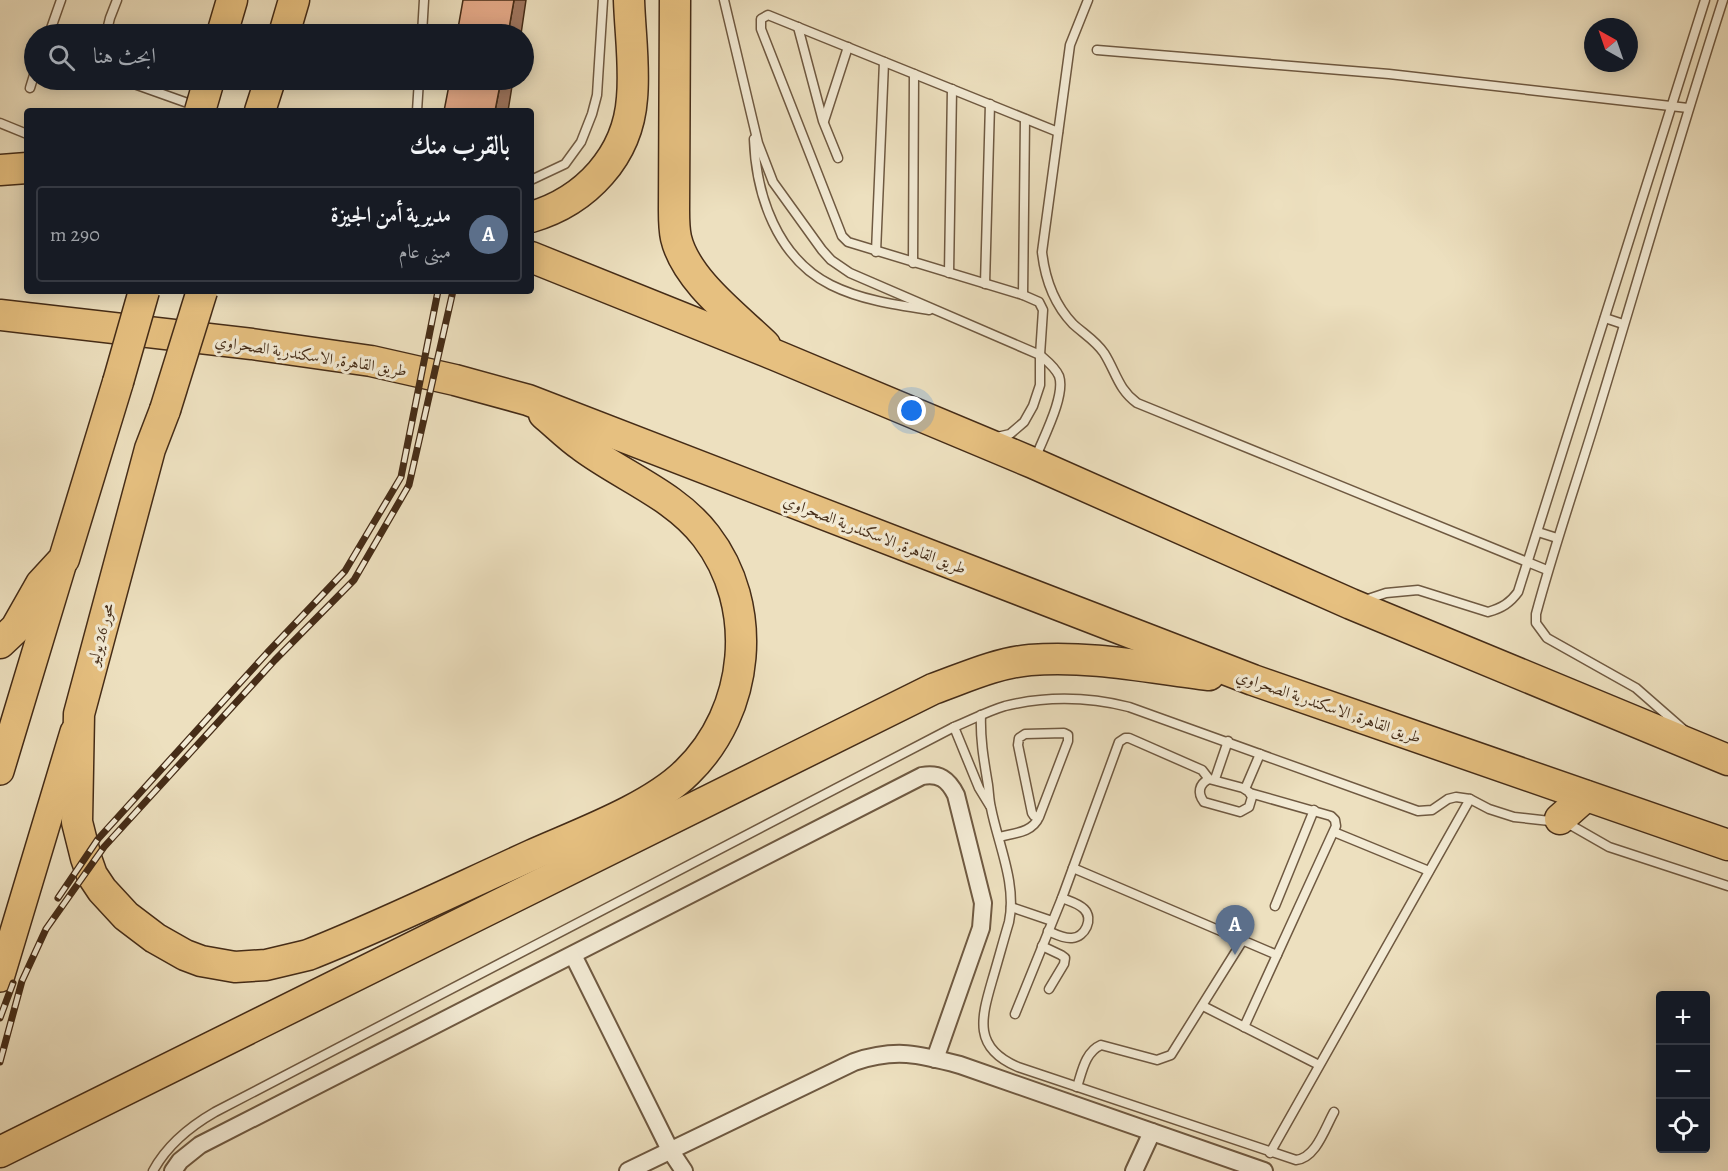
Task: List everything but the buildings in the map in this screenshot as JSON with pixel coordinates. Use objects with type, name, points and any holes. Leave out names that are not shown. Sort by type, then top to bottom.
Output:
[{"type":"highway","points":[[225,24],[232,0]]},
{"type":"highway","points":[[287,24],[294,0]]},
{"type":"highway","points":[[534,216],[558,207],[584,190],[606,167],[622,141],[633,96],[629,0]]},
{"type":"highway","points":[[675,0],[674,210],[676,237],[684,258],[706,288],[776,355]]},
{"type":"highway","points":[[201,108],[206,90]]},
{"type":"highway","points":[[261,108],[267,90]]},
{"type":"highway","points":[[534,258],[776,355],[1033,463],[1351,604],[1718,756]]},
{"type":"highway","points":[[0,771],[143,294]]},
{"type":"highway","name":"محور 26 يوليو","points":[[0,978],[79,714],[150,449],[165,410],[201,294]]},
{"type":"highway","name":"طريق القاهرة, الاسكندرية الصحراوي","points":[[0,315],[252,344],[371,361],[455,380],[528,400],[1253,680],[1728,844]]},
{"type":"highway","points":[[79,714],[77,822],[92,875],[114,904],[140,928],[185,955],[218,965],[253,966],[308,955],[603,823],[654,797],[687,772],[711,743],[727,713],[738,682],[742,648],[738,606],[731,580],[721,558],[698,526],[660,496],[581,446],[528,400]]},
{"type":"highway","points":[[0,643],[16,628],[40,584],[64,559]]},
{"type":"highway","points":[[0,1152],[933,689],[985,670],[1029,660],[1073,659],[1123,663],[1253,680]]},
{"type":"highway","points":[[1560,819],[1586,796]]},
{"type":"street","points":[[173,1171],[180,1161],[200,1145],[922,777],[932,774],[950,783],[956,795],[983,903],[981,928],[935,1059]]},
{"type":"street","points":[[573,954],[670,1150],[684,1171]]},
{"type":"street","points":[[628,1171],[854,1062],[885,1053],[902,1053],[935,1059],[1264,1171]]},
{"type":"street","points":[[1134,1171],[1152,1132]]},
{"type":"lane","points":[[53,24],[61,0]]},
{"type":"lane","points":[[108,24],[117,0]]},
{"type":"lane","points":[[423,24],[424,0]]},
{"type":"lane","points":[[534,179],[565,164],[581,142],[592,114],[597,95],[603,0]]},
{"type":"lane","points":[[724,0],[758,143],[773,182],[831,260],[850,273],[1040,355],[1052,364],[1059,376],[1059,398],[1033,463]]},
{"type":"lane","points":[[1088,0],[1070,45],[1042,252],[1046,276],[1055,299],[1063,312],[1083,333],[1095,341],[1128,397],[1137,403],[1547,570]]},
{"type":"lane","points":[[1351,604],[1386,592],[1418,590],[1488,612],[1511,601],[1518,591],[1705,0]]},
{"type":"lane","points":[[1718,756],[1636,688],[1547,638],[1536,623],[1536,614],[1547,570],[1600,407],[1688,108],[1723,0]]},
{"type":"lane","points":[[979,441],[1010,434],[1024,422],[1033,406],[1040,385],[1043,310],[1039,302],[1023,295],[876,252],[848,242],[842,236],[761,29],[761,19],[768,15],[1058,132]]},
{"type":"lane","points":[[798,27],[823,121],[838,158]]},
{"type":"lane","points":[[823,121],[848,47]]},
{"type":"lane","points":[[1097,50],[1389,74],[1688,108]]},
{"type":"lane","points":[[876,252],[884,62]]},
{"type":"lane","points":[[914,74],[914,263]]},
{"type":"lane","points":[[949,273],[952,89]]},
{"type":"lane","points":[[151,90],[202,108]]},
{"type":"lane","points":[[417,108],[418,90]]},
{"type":"lane","points":[[985,284],[990,104]]},
{"type":"lane","points":[[1023,295],[1025,119]]},
{"type":"lane","points":[[0,123],[24,133]]},
{"type":"lane","points":[[754,123],[755,162],[766,205],[780,238],[800,264],[831,285],[875,301],[942,313]]},
{"type":"lane","points":[[1605,318],[1623,324]]},
{"type":"lane","points":[[1538,532],[1557,538]]},
{"type":"lane","points":[[153,1171],[176,1140],[215,1112],[954,727],[981,715],[1025,702],[1082,699],[1106,701],[1228,741],[1418,811],[1432,810],[1448,799],[1456,797],[1470,799],[1514,818],[1551,821],[1560,819],[1609,847],[1728,886]]},
{"type":"lane","points":[[981,715],[980,736],[990,806],[1009,884],[1011,907],[1007,930],[982,1013],[984,1033],[994,1051],[1009,1063],[1296,1160],[1307,1157],[1334,1112]]},
{"type":"lane","points":[[954,727],[979,788],[990,806]]},
{"type":"lane","points":[[999,837],[1033,828],[1039,817],[1068,741],[1068,735],[1064,733],[1025,734],[1019,738],[1018,745],[1032,813],[1039,817]]},
{"type":"lane","points":[[1015,1014],[1062,898],[1117,747],[1121,739],[1130,738],[1202,770],[1212,779],[1314,810],[1334,818],[1336,823],[1334,832],[1244,1027]]},
{"type":"lane","points":[[1212,779],[1228,741]]},
{"type":"lane","points":[[1212,779],[1204,781],[1199,792],[1200,797],[1208,804],[1240,812],[1246,810],[1252,802],[1247,791],[1260,754]]},
{"type":"lane","points":[[1270,1153],[1470,799]]},
{"type":"lane","points":[[1275,906],[1314,810]]},
{"type":"lane","points":[[1334,832],[1429,871]]},
{"type":"lane","points":[[1073,868],[1277,955]]},
{"type":"lane","points":[[1048,931],[1069,938],[1078,937],[1085,931],[1088,923],[1087,914],[1083,908],[1062,898]]},
{"type":"lane","points":[[1011,907],[1052,921]]},
{"type":"lane","points":[[1077,1087],[1087,1057],[1095,1047],[1101,1045],[1157,1060],[1167,1058],[1175,1052],[1243,940]]},
{"type":"lane","points":[[1042,946],[1065,958],[1064,964],[1049,989]]},
{"type":"lane","points":[[1203,1006],[1319,1065]]},
{"type":"railway","points":[[58,898],[98,839],[345,571],[401,477],[437,294]]},
{"type":"railway","points":[[0,1062],[22,981],[46,929],[104,847],[275,660],[354,580],[409,485],[452,294]]},
{"type":"railway","points":[[0,1018],[13,983]]},
{"type":"place","name":"مديرية أمن الجيزة","points":[[1235,955]]}]
